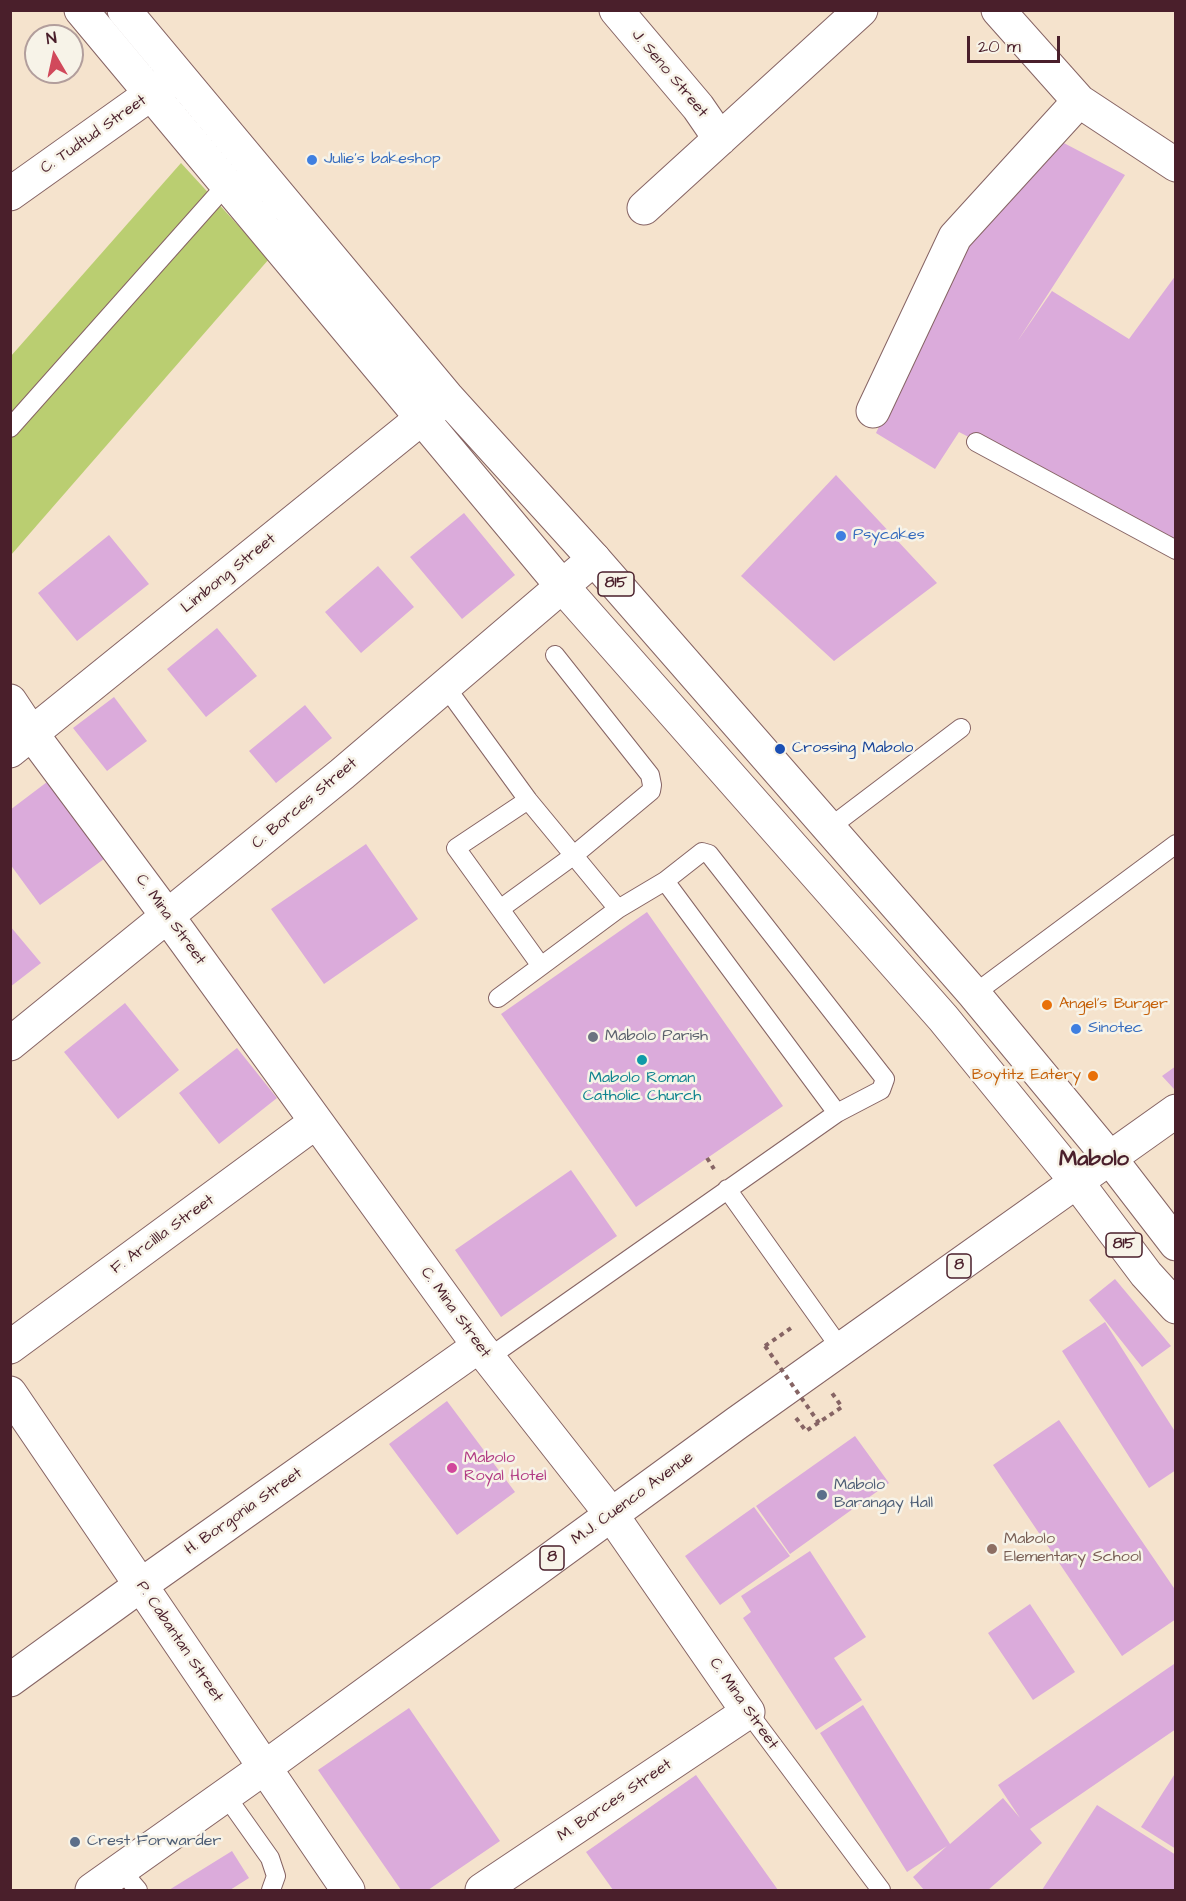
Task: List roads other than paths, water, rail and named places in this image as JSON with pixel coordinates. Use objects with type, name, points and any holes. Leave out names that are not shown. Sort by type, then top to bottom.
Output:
[{"type":"street","name":"815","points":[[81,10],[165,84],[594,559],[974,994],[1109,1157],[1176,1244]]},
{"type":"street","name":"815","points":[[124,10],[165,84],[227,184],[562,586],[944,1018],[1076,1181],[1146,1274],[1176,1307]]},
{"type":"street","name":"J. Seno Street","points":[[615,10],[698,107],[720,139]]},
{"type":"street","points":[[644,208],[861,10]]},
{"type":"street","points":[[998,10],[1079,101],[1176,165]]},
{"type":"street","name":"C. Tudtud Street","points":[[10,194],[165,84]]},
{"type":"street","points":[[873,411],[955,237],[1079,101]]},
{"type":"street","name":"Limbong Street","points":[[21,742],[447,397]]},
{"type":"street","name":"C. Borces Street","points":[[10,1044],[342,774],[594,559]]},
{"type":"street","name":"C. Mina Street","points":[[10,701],[21,742],[168,917],[483,1352],[612,1514],[748,1712]]},
{"type":"street","name":"M.J. Cuenco Avenue","points":[[92,1890],[130,1880],[226,1796],[264,1768],[841,1349],[1176,1111]]},
{"type":"street","name":"F. Arcillla Street","points":[[10,1347],[316,1122]]},
{"type":"street","name":"H. Borgonia Street","points":[[10,1680],[141,1585],[483,1352]]},
{"type":"street","name":"P. Cabantan Street","points":[[10,1392],[348,1890]]},
{"type":"street","name":"M. Borces Street","points":[[482,1890],[748,1712]]},
{"type":"lane","points":[[10,428],[227,184]]},
{"type":"lane","points":[[976,442],[1176,550]]},
{"type":"lane","points":[[500,909],[573,856],[651,791],[650,775],[555,655]]},
{"type":"lane","points":[[446,686],[528,800],[618,909]]},
{"type":"lane","points":[[829,828],[962,728]]},
{"type":"lane","points":[[528,800],[456,848],[541,966]]},
{"type":"lane","points":[[974,994],[1176,844]]},
{"type":"lane","points":[[483,1352],[727,1190],[837,1113],[881,1090],[885,1079],[709,854],[702,852],[665,881],[618,909],[498,998]]},
{"type":"lane","points":[[665,881],[837,1113]]},
{"type":"lane","points":[[727,1190],[841,1349]]},
{"type":"lane","name":"C. Mina Street","points":[[748,1712],[881,1890]]},
{"type":"lane","points":[[226,1796],[270,1858],[276,1876],[272,1890]]},
{"type":"place","name":"Julie's bakeshop","points":[[312,160]]},
{"type":"place","name":"Psycakes","points":[[841,536]]},
{"type":"place","name":"Crossing Mabolo","points":[[780,749]]},
{"type":"place","name":"Angel's Burger","points":[[1047,1005]]},
{"type":"place","name":"Sinotec","points":[[1076,1029]]},
{"type":"place","name":"Mabolo Parish","points":[[593,1037]]},
{"type":"place","name":"Mabolo Roman Catholic Church","points":[[642,1060]]},
{"type":"place","name":"Boytitz Eatery","points":[[1093,1076]]},
{"type":"place","name":"Mabolo Royal Hotel","points":[[452,1468]]},
{"type":"place","name":"Mabolo Barangay Hall","points":[[822,1495]]},
{"type":"place","name":"Mabolo Elementary School","points":[[992,1549]]},
{"type":"place","name":"Crest Forwarder","points":[[75,1842]]},
{"type":"district","name":"Mabolo","points":[[1094,1160]]}]
